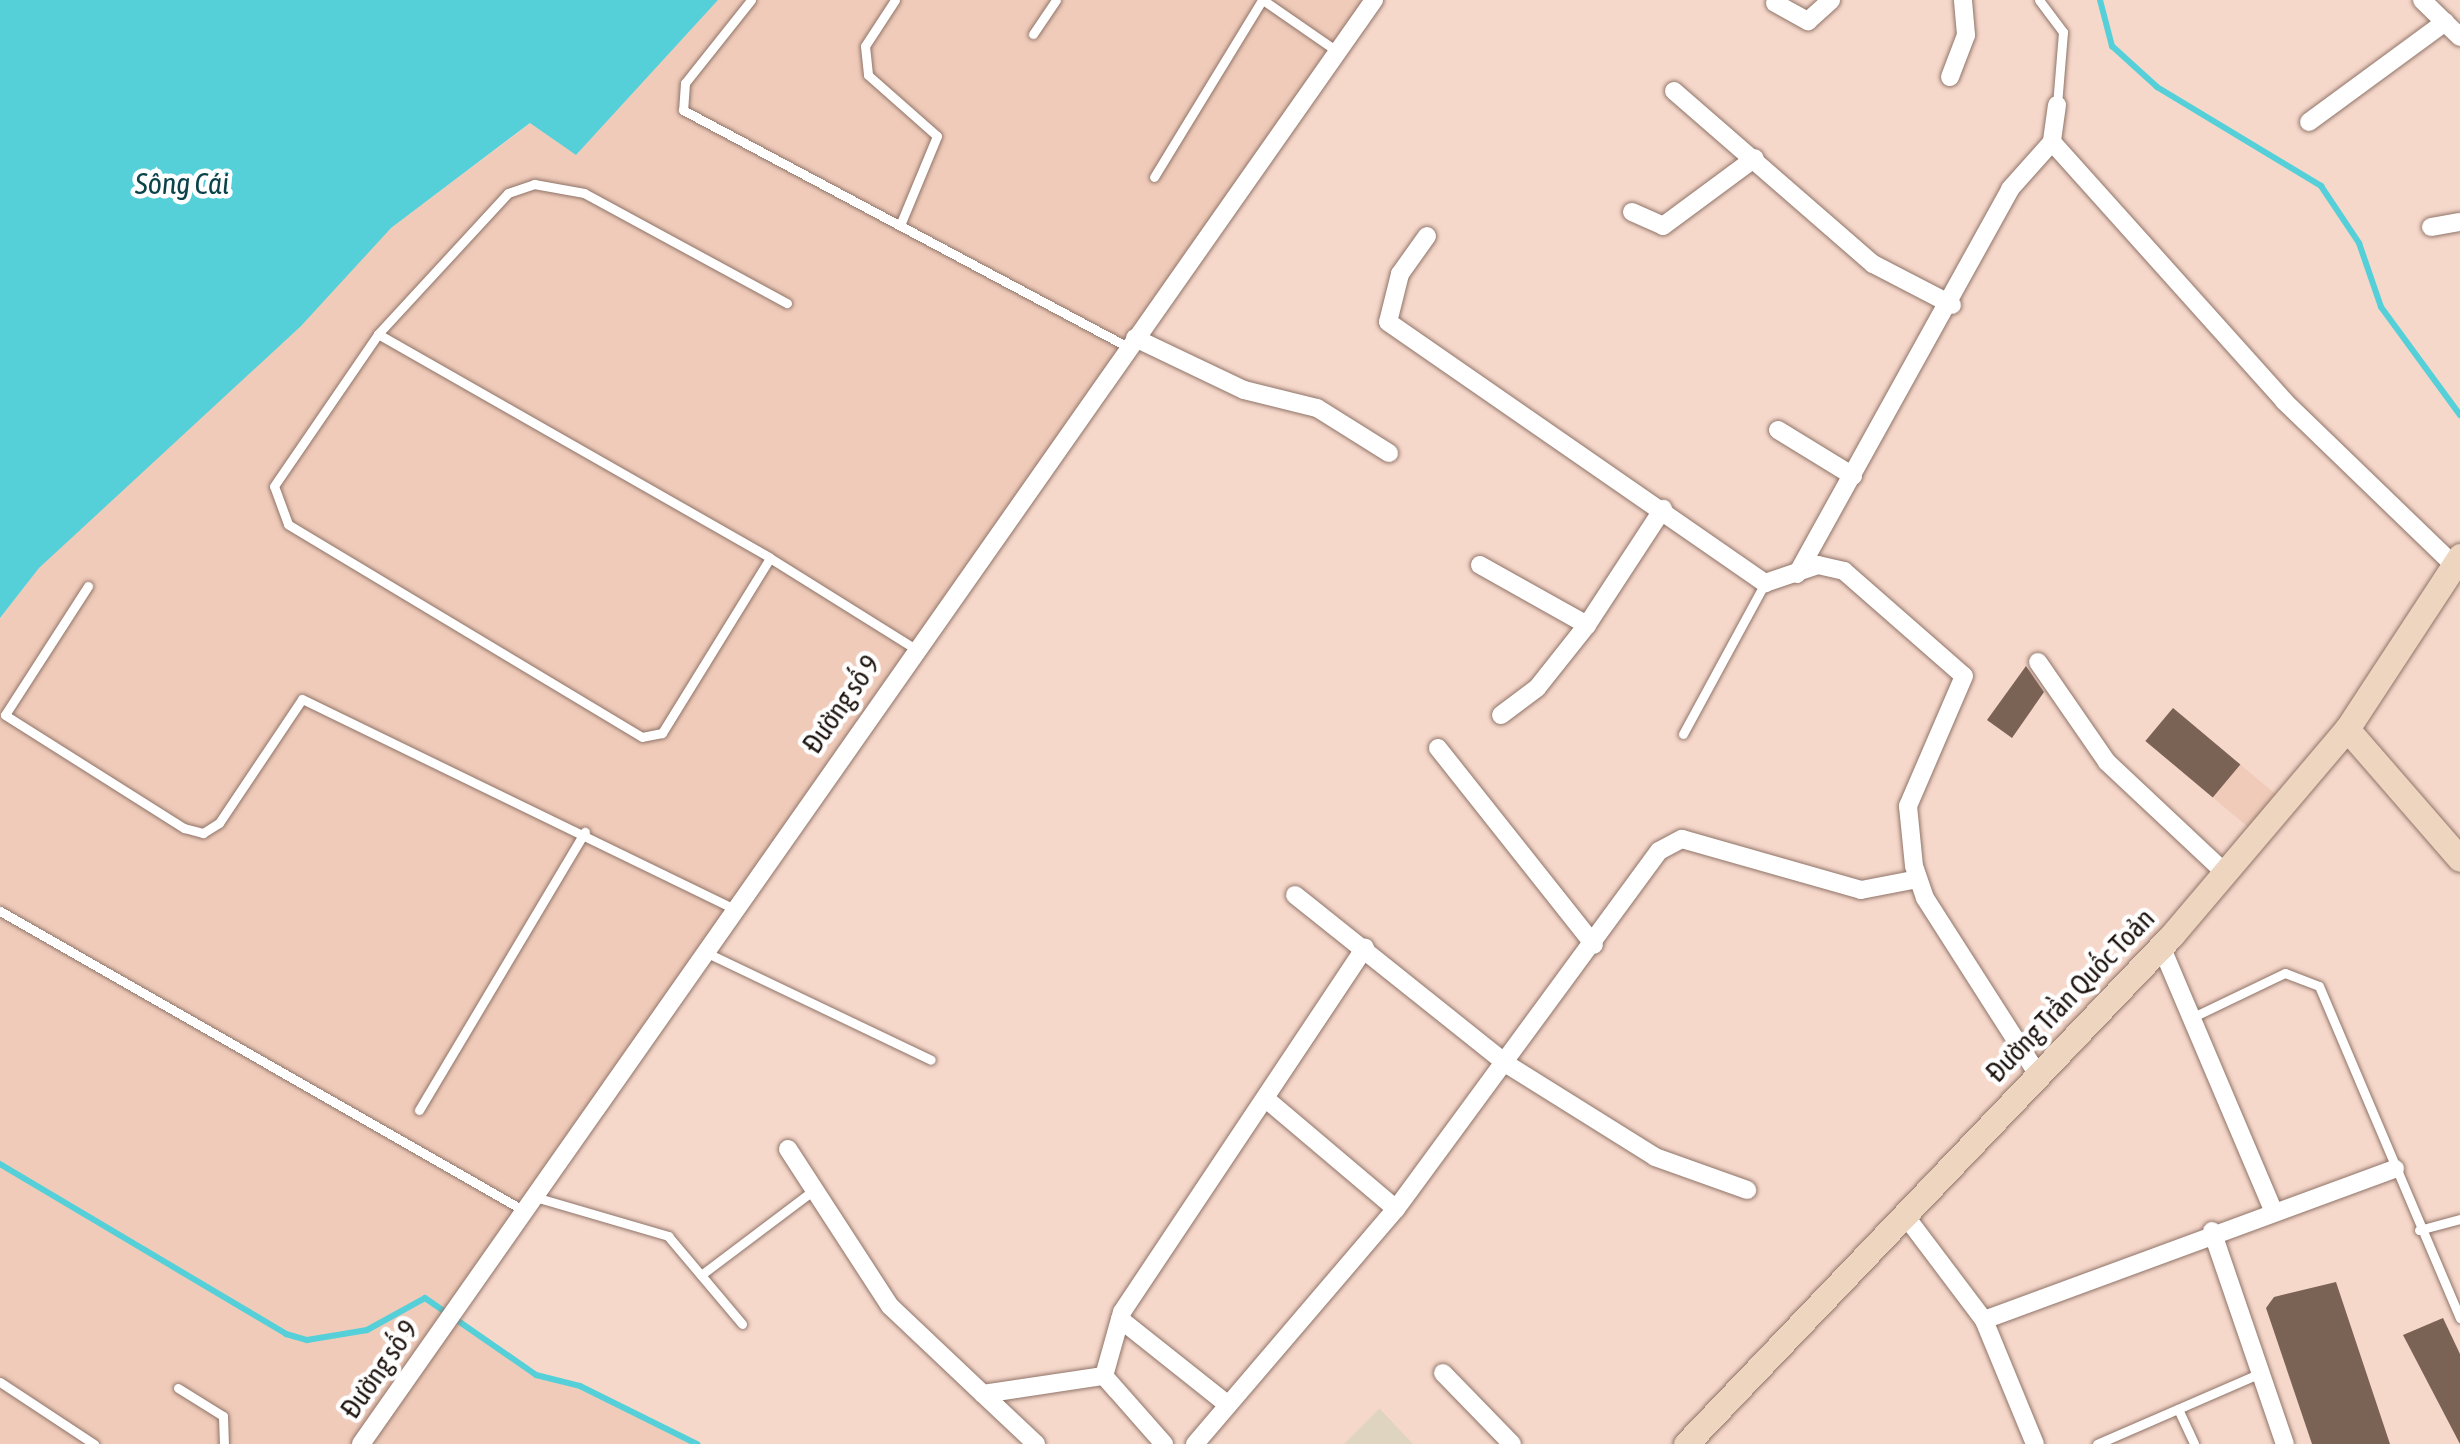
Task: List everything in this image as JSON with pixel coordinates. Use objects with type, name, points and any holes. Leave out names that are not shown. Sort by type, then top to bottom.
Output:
[{"type":"main road","name":"Đường Trần Quốc Toản","points":[[1686,1444],[1907,1218],[2037,1074],[2161,946],[2347,730],[2457,560]]},
{"type":"main road","points":[[2347,730],[2460,859]]},
{"type":"street","name":"Đường số 9","points":[[360,1444],[914,648],[1374,0]]},
{"type":"street","points":[[1775,3],[1808,20],[1831,0]]},
{"type":"street","points":[[1950,77],[1966,35],[1963,0]]},
{"type":"street","points":[[2422,0],[2460,36]]},
{"type":"street","points":[[2308,122],[2444,22]]},
{"type":"street","points":[[1674,91],[1872,264],[1952,305]]},
{"type":"street","points":[[1797,574],[1952,305],[2010,189],[2052,142],[2057,104]]},
{"type":"street","points":[[2052,142],[2284,400],[2457,560]]},
{"type":"street","points":[[1632,212],[1663,226],[1755,158]]},
{"type":"street","points":[[2432,227],[2460,222]]},
{"type":"street","points":[[1427,236],[1400,274],[1388,322],[1765,583],[1818,565],[1844,571],[1964,676],[1908,806],[1918,879],[2037,1074]]},
{"type":"street","points":[[1132,342],[1244,390],[1317,408],[1390,454]]},
{"type":"street","points":[[1778,430],[1852,476]]},
{"type":"street","points":[[1501,715],[1538,688],[1587,625],[1663,509]]},
{"type":"street","points":[[1480,564],[1587,625]]},
{"type":"street","points":[[2038,662],[2107,762],[2224,873]]},
{"type":"street","points":[[1438,748],[1594,945]]},
{"type":"street","points":[[1195,1444],[1396,1209],[1508,1064],[1659,851],[1682,839],[1861,890],[1918,879]]},
{"type":"street","points":[[1294,896],[1508,1064],[1655,1157],[1747,1190]]},
{"type":"street","points":[[2161,946],[2273,1210]]},
{"type":"street","points":[[1104,1376],[1120,1320],[1365,948]]},
{"type":"street","points":[[1266,1099],[1396,1209]]},
{"type":"street","points":[[788,1149],[890,1306],[1036,1444]]},
{"type":"street","points":[[1984,1320],[2212,1232],[2396,1169]]},
{"type":"street","points":[[1907,1218],[1984,1320],[2035,1444]]},
{"type":"street","points":[[2212,1232],[2285,1444]]},
{"type":"street","points":[[1120,1320],[1228,1405]]},
{"type":"street","points":[[1442,1373],[1512,1444]]},
{"type":"street","points":[[984,1394],[1104,1376]]},
{"type":"street","points":[[1104,1376],[1164,1444]]},
{"type":"lane","points":[[751,0],[685,84],[683,110],[1132,342]]},
{"type":"lane","points":[[895,0],[865,46],[868,75],[936,136],[900,223]]},
{"type":"lane","points":[[1034,34],[1056,0]]},
{"type":"lane","points":[[1154,177],[1263,0],[1338,52]]},
{"type":"lane","points":[[2039,0],[2063,32],[2057,104]]},
{"type":"lane","points":[[770,558],[662,733],[642,737],[288,524],[274,486],[284,462],[378,334],[508,192],[534,184],[584,193],[787,303]]},
{"type":"lane","points":[[378,334],[770,558],[914,648]]},
{"type":"lane","points":[[1683,734],[1765,583]]},
{"type":"lane","points":[[88,586],[2,716],[14,729],[203,833],[302,699],[585,832],[732,908]]},
{"type":"lane","points":[[419,1110],[585,832]]},
{"type":"lane","points":[[0,912],[528,1203],[668,1236],[742,1324]]},
{"type":"lane","points":[[703,950],[932,1060]]},
{"type":"lane","points":[[2191,1018],[2285,973],[2309,977],[2334,1014],[2419,1230],[2460,1318]]},
{"type":"lane","points":[[701,1274],[816,1189]]},
{"type":"lane","points":[[2419,1230],[2460,1219]]},
{"type":"lane","points":[[2097,1444],[2260,1373]]},
{"type":"lane","points":[[0,1382],[94,1444]]},
{"type":"lane","points":[[178,1388],[222,1416],[224,1444]]},
{"type":"lane","points":[[2178,1408],[2194,1444]]},
{"type":"shaded area","points":[[718,0],[1364,0],[444,1310],[536,1375],[580,1386],[697,1444],[0,1444],[0,618],[39,568],[391,228],[531,123],[576,155]]},
{"type":"shaded area","points":[[2173,708],[2276,794],[2248,827],[2145,741]]},
{"type":"shaded area","points":[[1379,1409],[1413,1444],[1344,1444]]},
{"type":"water","name":"Sông Cái","points":[[0,0],[718,0],[576,155],[530,123],[391,228],[301,326],[39,568],[0,618]]},
{"type":"building","points":[[2026,666],[2044,692],[2012,738],[1987,720]]},
{"type":"building","points":[[2173,708],[2240,765],[2213,798],[2145,741]]},
{"type":"building","points":[[2336,1282],[2390,1444],[2312,1444],[2266,1308],[2274,1297]]},
{"type":"building","points":[[2443,1318],[2460,1354],[2460,1444],[2403,1335]]},
{"type":"waterway","points":[[2100,0],[2112,46],[2157,87],[2321,186],[2359,243],[2381,307],[2460,415]]},
{"type":"waterway","points":[[0,1164],[286,1334],[307,1340],[367,1330],[425,1298],[536,1375],[580,1386],[697,1444]]}]
